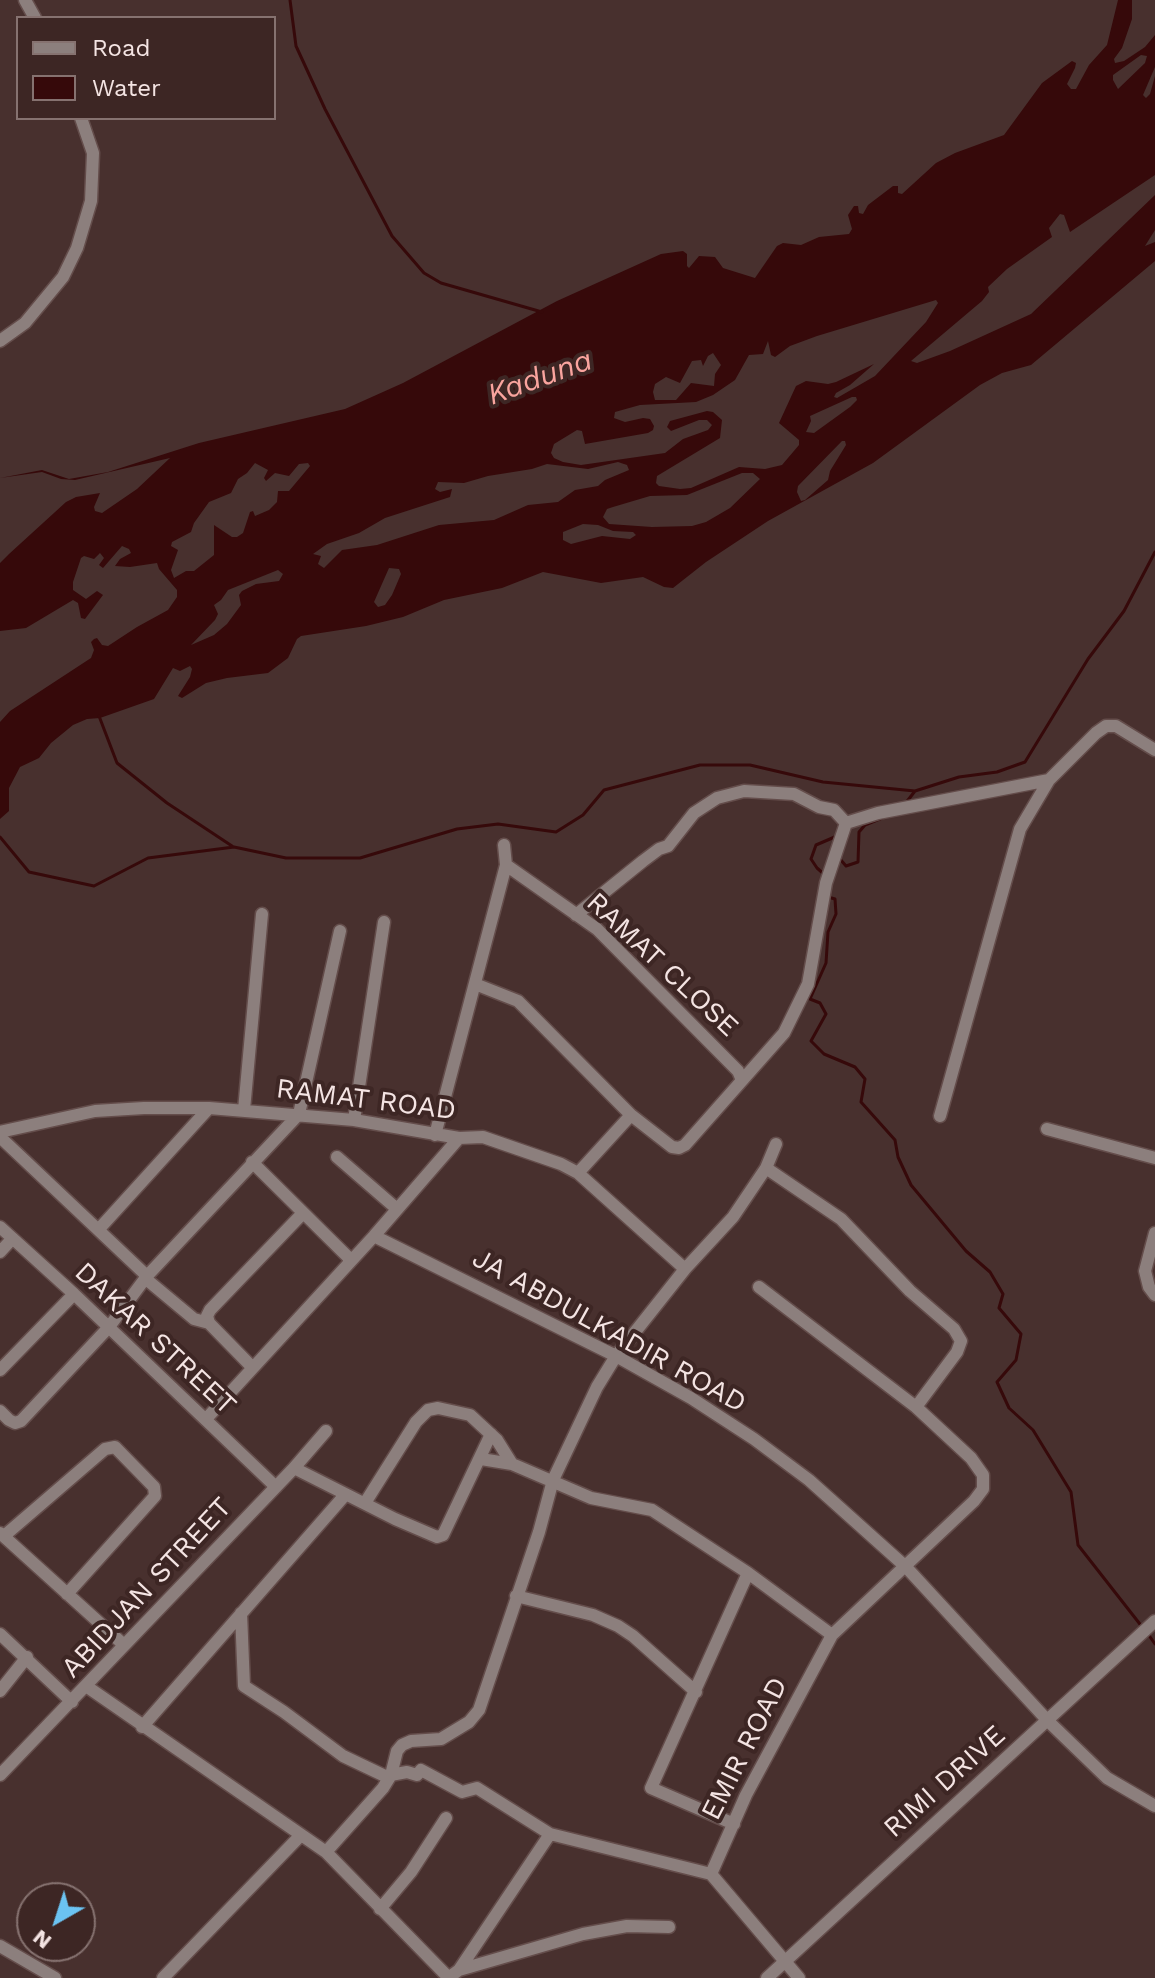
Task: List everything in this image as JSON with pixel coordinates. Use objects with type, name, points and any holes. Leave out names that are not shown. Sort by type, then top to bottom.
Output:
[{"type":"street","points":[[0,341],[25,323],[63,277],[77,248],[91,201],[93,153],[82,120]]},
{"type":"street","points":[[940,1116],[1020,829],[1049,780],[1106,726],[1116,726],[1155,750]]},
{"type":"street","points":[[846,823],[878,813],[1049,780]]},
{"type":"street","points":[[576,915],[659,849],[668,846],[694,813],[717,798],[744,791],[794,794],[819,807],[834,810],[846,823]]},
{"type":"street","points":[[475,984],[518,1001],[631,1115],[672,1147],[679,1148],[685,1145],[741,1078],[784,1033],[808,984],[826,883],[846,823]]},
{"type":"street","points":[[435,1135],[506,865],[504,845]]},
{"type":"street","name":"RAMAT CLOSE","points":[[506,865],[597,929],[738,1071],[741,1078]]},
{"type":"street","points":[[244,1110],[262,914]]},
{"type":"street","points":[[354,1120],[384,922]]},
{"type":"street","points":[[0,1411],[15,1423],[21,1421],[109,1327],[146,1278],[299,1114],[340,931]]},
{"type":"street","points":[[99,1229],[209,1108]]},
{"type":"street","name":"RAMAT ROAD","points":[[0,1134],[95,1111],[209,1108],[354,1120],[459,1138],[483,1137],[578,1173],[685,1269]]},
{"type":"street","points":[[578,1173],[631,1115]]},
{"type":"street","points":[[1047,1129],[1155,1158]]},
{"type":"street","points":[[0,1134],[146,1278],[194,1319],[209,1323]]},
{"type":"street","points":[[206,1419],[374,1236],[459,1138]]},
{"type":"street","points":[[326,1852],[374,1801],[391,1775],[397,1751],[402,1745],[411,1741],[441,1739],[469,1722],[479,1710],[539,1532],[553,1480],[597,1387],[616,1356],[685,1269],[733,1217],[766,1168],[776,1144]]},
{"type":"street","points":[[337,1157],[397,1209]]},
{"type":"street","points":[[252,1162],[351,1260]]},
{"type":"street","points":[[759,1287],[916,1407],[957,1352],[961,1341],[954,1329],[910,1291],[841,1219],[766,1168]]},
{"type":"street","points":[[252,1367],[209,1323],[207,1316],[303,1213]]},
{"type":"street","name":"DAKAR STREET","points":[[0,1227],[276,1487]]},
{"type":"street","points":[[1155,1233],[1145,1271],[1149,1287],[1155,1295]]},
{"type":"street","name":"JA ABDULKADIR ROAD","points":[[374,1236],[616,1356],[691,1398],[765,1447],[809,1480],[906,1567],[1048,1721],[1107,1778],[1155,1806]]},
{"type":"street","points":[[0,1252],[12,1239]]},
{"type":"street","points":[[0,1370],[74,1294]]},
{"type":"street","name":"EMIR ROAD","points":[[711,1874],[799,1694],[832,1635],[906,1567],[983,1489],[983,1475],[971,1458],[916,1407]]},
{"type":"street","points":[[365,1503],[416,1422],[428,1410],[438,1408],[470,1415],[491,1434],[512,1464]]},
{"type":"street","name":"ABIDJAN STREET","points":[[0,1775],[326,1431]]},
{"type":"street","points":[[294,1468],[437,1537],[443,1535],[491,1434]]},
{"type":"street","points":[[67,1594],[155,1496],[154,1487],[115,1447],[111,1446],[2,1534],[67,1594],[124,1645]]},
{"type":"street","points":[[481,1459],[512,1464],[591,1498],[652,1510],[748,1573],[832,1635]]},
{"type":"street","points":[[142,1727],[345,1495]]},
{"type":"street","points":[[734,1824],[651,1788],[748,1573]]},
{"type":"street","points":[[516,1596],[593,1615],[618,1626],[696,1692]]},
{"type":"street","points":[[241,1613],[244,1686],[343,1756],[385,1776],[407,1772],[417,1775],[421,1770],[462,1792],[477,1788],[550,1834],[711,1874],[799,1978]]},
{"type":"street","name":"RIMI DRIVE","points":[[767,1978],[1152,1624]]},
{"type":"street","points":[[0,1634],[72,1702]]},
{"type":"street","points":[[0,1691],[27,1657]]},
{"type":"street","points":[[86,1686],[326,1852],[380,1909],[452,1975]]},
{"type":"street","points":[[380,1909],[411,1872],[446,1818]]},
{"type":"street","points":[[452,1975],[550,1834]]},
{"type":"street","points":[[163,1978],[300,1836]]},
{"type":"street","points":[[452,1975],[583,1934],[627,1926],[669,1927]]},
{"type":"street","points":[[0,1946],[55,1978]]},
{"type":"water","name":"Kaduna","points":[[1118,0],[1132,0],[1132,19],[1122,48],[1114,59],[1115,63],[1124,61],[1145,47],[1155,35],[1155,67],[1143,95],[1146,98],[1150,94],[1155,76],[1155,175],[1070,232],[1064,215],[1060,214],[1049,228],[1052,237],[1007,269],[988,287],[989,292],[982,301],[911,361],[917,363],[950,351],[1031,314],[1155,195],[1155,230],[1145,246],[1155,242],[1155,261],[1031,365],[1002,373],[980,385],[873,463],[768,521],[673,588],[643,577],[601,583],[543,572],[502,588],[444,600],[403,617],[301,636],[288,658],[268,673],[206,683],[182,698],[178,696],[192,669],[190,666],[180,671],[173,668],[154,699],[73,725],[51,743],[39,758],[20,767],[9,788],[9,811],[0,819],[0,722],[10,711],[91,658],[94,650],[91,642],[94,639],[108,646],[168,610],[177,597],[177,590],[157,563],[115,566],[131,553],[122,546],[103,568],[99,565],[104,558],[100,553],[94,559],[81,558],[73,590],[86,599],[97,591],[103,595],[85,619],[81,618],[78,603],[73,600],[26,628],[0,631],[0,563],[66,502],[100,493],[94,507],[95,511],[102,513],[137,489],[170,458],[75,480],[61,479],[42,472],[0,478],[42,470],[69,479],[108,472],[199,443],[345,409],[403,383],[557,301],[661,254],[683,251],[687,254],[689,268],[699,256],[715,257],[723,268],[755,278],[777,246],[783,243],[801,245],[819,237],[849,234],[852,229],[848,215],[854,206],[858,206],[859,213],[863,214],[868,205],[893,186],[898,186],[898,193],[902,194],[936,163],[1004,135],[1042,83],[1072,61],[1076,63],[1075,68],[1067,84],[1071,89],[1076,89],[1089,65],[1107,45]],"holes":[[[1141,55],[1147,56],[1145,63],[1118,89],[1113,75]],[[936,300],[938,303],[926,322],[875,376],[837,398],[834,397],[836,393],[874,364],[836,382],[806,381],[796,386],[779,423],[799,440],[799,445],[782,465],[765,469],[739,467],[691,488],[659,486],[657,476],[720,438],[722,420],[707,411],[670,421],[667,427],[671,431],[699,420],[707,420],[712,425],[708,430],[683,439],[665,453],[581,465],[563,462],[551,453],[554,444],[577,430],[582,431],[585,444],[648,433],[654,426],[650,419],[625,422],[614,418],[615,412],[640,405],[696,402],[735,380],[749,355],[763,354],[768,341],[771,355],[775,357],[790,346]],[[713,353],[721,365],[715,374],[714,386],[691,383],[676,400],[655,400],[655,384],[666,377],[680,383],[692,361],[701,360],[703,366]],[[856,397],[857,400],[850,407],[814,433],[806,432],[810,416]],[[845,441],[846,445],[828,480],[801,501],[798,486]],[[618,462],[627,465],[629,470],[598,486],[575,490],[558,502],[528,505],[494,520],[439,525],[377,545],[342,550],[324,568],[318,564],[321,556],[313,554],[327,544],[359,533],[385,518],[450,497],[452,489],[440,492],[435,489],[438,482],[464,483],[547,464],[588,469]],[[255,463],[268,470],[264,478],[266,481],[275,473],[289,476],[299,464],[308,463],[310,466],[289,491],[278,491],[277,502],[269,510],[255,516],[253,511],[250,512],[243,533],[237,537],[214,525],[214,555],[194,571],[186,571],[174,578],[171,570],[178,550],[171,546],[172,542],[191,532],[209,502],[231,493],[238,479]],[[742,473],[753,473],[760,479],[730,508],[692,526],[609,524],[603,517],[607,509],[650,496],[687,495]],[[583,524],[636,535],[630,539],[602,536],[571,544],[563,540],[563,532]],[[389,568],[399,569],[401,574],[385,605],[378,607],[374,602]],[[278,570],[283,574],[279,581],[256,584],[242,591],[239,595],[241,605],[227,624],[214,635],[191,645],[215,620],[218,614],[214,605],[228,590]]]},
{"type":"waterway","points":[[290,0],[296,46],[325,109],[392,236],[424,273],[441,283],[542,312]]},
{"type":"waterway","points":[[0,837],[29,872],[94,886],[148,858],[234,847],[286,858],[360,858],[457,829],[498,824],[556,832],[583,815],[604,790],[700,765],[750,765],[823,782],[915,791],[959,777],[997,772],[1025,762],[1088,659],[1124,611],[1155,552]]},
{"type":"waterway","points":[[99,716],[117,763],[167,803],[232,846]]},
{"type":"waterway","points":[[905,804],[915,791]]},
{"type":"waterway","points":[[840,859],[846,866],[858,862],[859,832],[865,825],[882,818]]},
{"type":"waterway","points":[[825,875],[811,859],[816,845],[837,836]]},
{"type":"waterway","points":[[828,897],[835,899],[836,914],[828,932],[826,963],[810,999],[820,1003],[826,1014],[811,1041],[824,1054],[855,1067],[865,1079],[861,1102],[895,1140],[898,1157],[911,1185],[966,1251],[990,1272],[1003,1294],[999,1308],[1021,1334],[1016,1360],[997,1382],[1009,1408],[1033,1430],[1071,1492],[1078,1545],[1143,1628]]},
{"type":"waterway","points":[[1148,1634],[1155,1644]]}]
